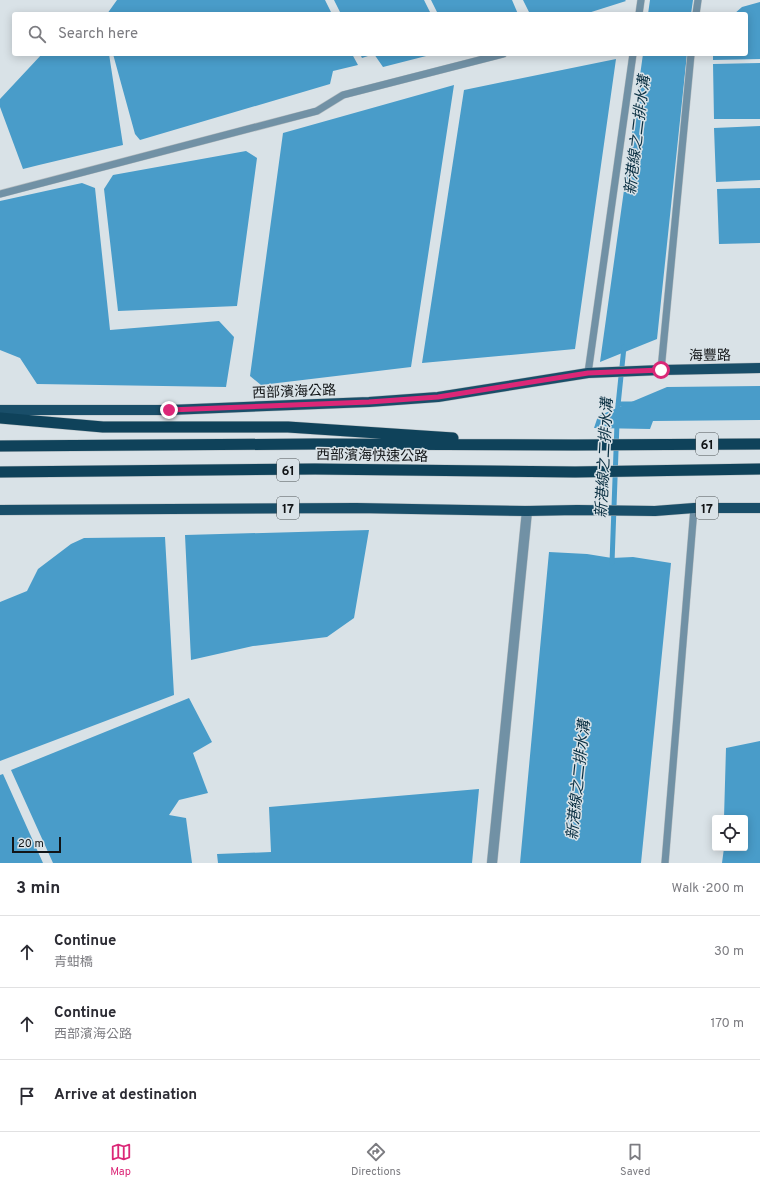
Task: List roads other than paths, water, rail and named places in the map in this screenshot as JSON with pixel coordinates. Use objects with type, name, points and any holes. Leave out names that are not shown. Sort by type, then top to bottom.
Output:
[{"type":"highway","points":[[0,418],[103,427],[288,427],[574,445]]},
{"type":"highway","name":"西部濱海快速公路","points":[[0,446],[314,444],[574,445]]},
{"type":"highway","name":"61","points":[[574,445],[760,444]]},
{"type":"highway","name":"西部濱海快速公路","points":[[0,472],[315,469],[575,472],[760,469]]},
{"type":"main road","name":"海豐路","points":[[588,373],[760,368]]},
{"type":"main road","name":"西部濱海公路","points":[[0,410],[169,410],[369,402],[438,397],[588,373]]},
{"type":"main road","name":"17","points":[[0,510],[356,508],[527,511],[655,511],[694,508],[760,508]]},
{"type":"street","points":[[492,863],[527,511]]},
{"type":"lane","points":[[639,12],[641,0]]},
{"type":"lane","points":[[696,12],[698,0]]},
{"type":"lane","points":[[0,194],[317,112],[343,95],[495,56]]},
{"type":"lane","points":[[588,373],[633,56]]},
{"type":"lane","points":[[661,370],[692,56]]},
{"type":"lane","points":[[666,863],[694,508]]},
{"type":"water","points":[[117,0],[325,0],[331,12],[108,12]]},
{"type":"water","points":[[334,0],[424,0],[430,12],[340,12]]},
{"type":"water","points":[[431,0],[512,0],[517,12],[437,12]]},
{"type":"water","points":[[523,0],[626,1],[591,12],[529,12]]},
{"type":"water","points":[[650,0],[693,0],[691,12],[648,12]]},
{"type":"water","points":[[760,2],[760,59],[713,60],[713,56],[748,56],[748,12],[736,12],[742,7]]},
{"type":"water","points":[[40,56],[109,56],[123,145],[23,169],[0,107],[0,99]]},
{"type":"water","points":[[114,56],[353,56],[358,65],[333,71],[330,84],[140,140],[135,134]]},
{"type":"water","points":[[375,56],[426,56],[383,67]]},
{"type":"water","points":[[643,56],[687,56],[657,339],[600,362]]},
{"type":"water","points":[[616,59],[575,349],[422,363],[464,90]]},
{"type":"water","points":[[760,63],[760,119],[714,119],[713,64]]},
{"type":"water","points":[[454,85],[411,367],[261,385],[250,376],[283,133]]},
{"type":"water","points":[[760,126],[760,180],[716,182],[714,128]]},
{"type":"water","points":[[246,151],[257,158],[237,306],[118,311],[104,189],[113,175]]},
{"type":"water","points":[[82,183],[95,188],[110,330],[219,321],[234,337],[226,387],[37,384],[20,358],[0,350],[0,201]]},
{"type":"water","points":[[760,188],[760,243],[719,244],[717,189]]},
{"type":"water","points":[[760,386],[760,420],[653,421],[650,429],[594,428],[598,416],[667,387]]},
{"type":"water","points":[[369,530],[354,618],[327,637],[253,646],[191,660],[185,535]]},
{"type":"water","points":[[165,537],[174,695],[0,761],[0,602],[27,591],[38,569],[71,544],[84,538]]},
{"type":"water","points":[[549,552],[587,554],[612,558],[633,557],[671,563],[641,863],[520,863]]},
{"type":"water","points":[[189,698],[212,742],[193,753],[208,793],[179,800],[169,815],[186,818],[192,863],[53,863],[11,770]]},
{"type":"water","points":[[760,741],[760,863],[722,863],[724,851],[748,851],[748,815],[724,815],[726,748]]},
{"type":"water","points":[[3,774],[43,863],[0,863],[0,775]]},
{"type":"water","points":[[479,789],[472,863],[218,863],[217,854],[271,852],[269,807]]},
{"type":"waterway","name":"新港線之二排水溝","points":[[617,415],[624,347]]},
{"type":"waterway","points":[[618,404],[633,404]]},
{"type":"waterway","name":"新港線之二排水溝","points":[[612,563],[617,423]]}]
